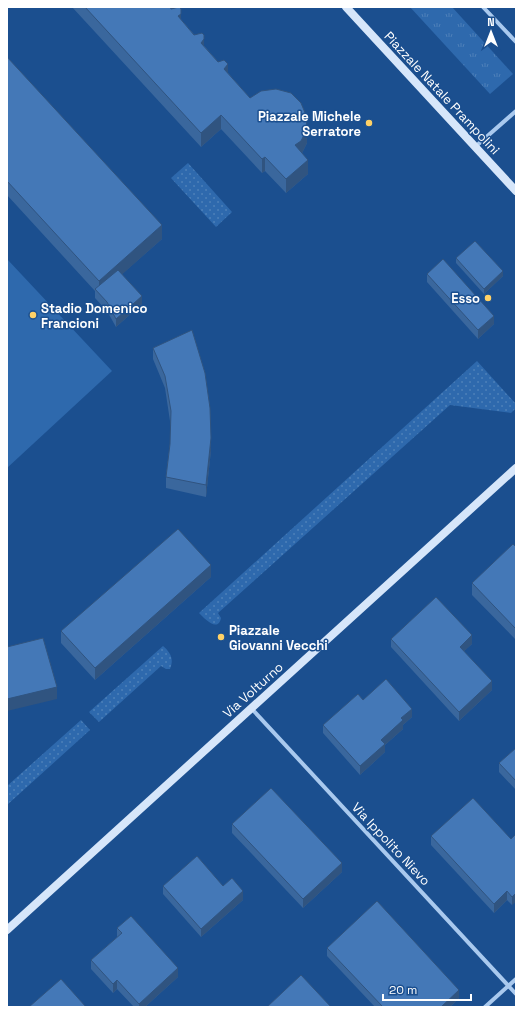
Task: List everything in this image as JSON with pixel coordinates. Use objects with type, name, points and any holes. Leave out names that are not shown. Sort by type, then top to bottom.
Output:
[{"type":"main road","name":"Piazzale Natale Prampolini","points":[[350,8],[516,191]]},
{"type":"main road","name":"Via Volturno","points":[[7,930],[516,468]]},
{"type":"street","points":[[483,7],[516,42]]},
{"type":"street","points":[[475,147],[516,111]]},
{"type":"street","name":"Via Ippolito Nievo","points":[[251,708],[516,994]]},
{"type":"street","points":[[486,1007],[516,979]]},
{"type":"green space","points":[[410,7],[452,7],[513,74],[490,94]]},
{"type":"green space","points":[[188,163],[232,212],[216,227],[171,178]]},
{"type":"green space","name":"Stadio Domenico Francioni","points":[[7,259],[112,371],[7,468]]},
{"type":"green space","points":[[477,361],[516,404],[516,408],[511,413],[450,405],[218,613],[221,618],[217,624],[211,623],[199,613]]},
{"type":"green space","points":[[163,646],[168,651],[172,659],[170,669],[166,669],[161,666],[99,722],[89,712]]},
{"type":"green space","points":[[81,720],[90,730],[7,805],[7,786]]},
{"type":"building","points":[[85,7],[170,7],[171,9],[179,7],[181,9],[181,14],[178,16],[194,35],[202,33],[204,35],[204,39],[201,43],[218,62],[224,60],[228,64],[224,69],[250,98],[261,91],[276,89],[291,93],[301,103],[306,115],[307,129],[301,141],[295,145],[308,160],[286,179],[265,157],[262,159],[221,115],[201,133]]},
{"type":"building","points":[[7,57],[162,225],[99,281],[7,181]]},
{"type":"building","points":[[475,241],[503,271],[484,289],[456,258]]},
{"type":"building","points":[[443,259],[494,316],[478,330],[427,274]]},
{"type":"building","points":[[118,270],[142,296],[116,319],[107,302],[95,289]]},
{"type":"building","points":[[192,330],[205,373],[210,408],[211,438],[206,485],[166,477],[170,444],[171,411],[165,376],[153,348]]},
{"type":"building","points":[[178,529],[211,565],[95,668],[61,631]]},
{"type":"building","points":[[513,544],[516,547],[516,629],[472,583]]},
{"type":"building","points":[[436,597],[472,635],[460,647],[492,681],[459,712],[391,639]]},
{"type":"building","points":[[43,638],[57,687],[7,699],[7,647]]},
{"type":"building","points":[[386,679],[412,709],[401,718],[403,720],[381,740],[385,744],[360,766],[323,725],[358,694],[363,700]]},
{"type":"building","points":[[516,748],[516,781],[499,763]]},
{"type":"building","points":[[271,788],[342,863],[303,899],[232,824]]},
{"type":"building","points":[[473,798],[511,839],[516,834],[516,893],[512,897],[507,891],[494,904],[431,836]]},
{"type":"building","points":[[197,856],[223,886],[232,878],[243,891],[201,929],[163,886]]},
{"type":"building","points":[[377,901],[459,990],[441,1007],[383,1007],[327,948]]},
{"type":"building","points":[[131,916],[178,968],[139,1004],[117,980],[113,984],[91,960],[122,933],[117,928]]},
{"type":"building","points":[[301,975],[331,1007],[267,1007]]},
{"type":"building","points":[[61,979],[86,1007],[29,1007]]},
{"type":"place","name":"Piazzale Michele Serratore","points":[[369,123]]},
{"type":"place","name":"Esso","points":[[488,298]]},
{"type":"place","name":"Stadio Domenico Francioni","points":[[33,315]]},
{"type":"place","name":"Piazzale Giovanni Vecchi","points":[[221,637]]}]
